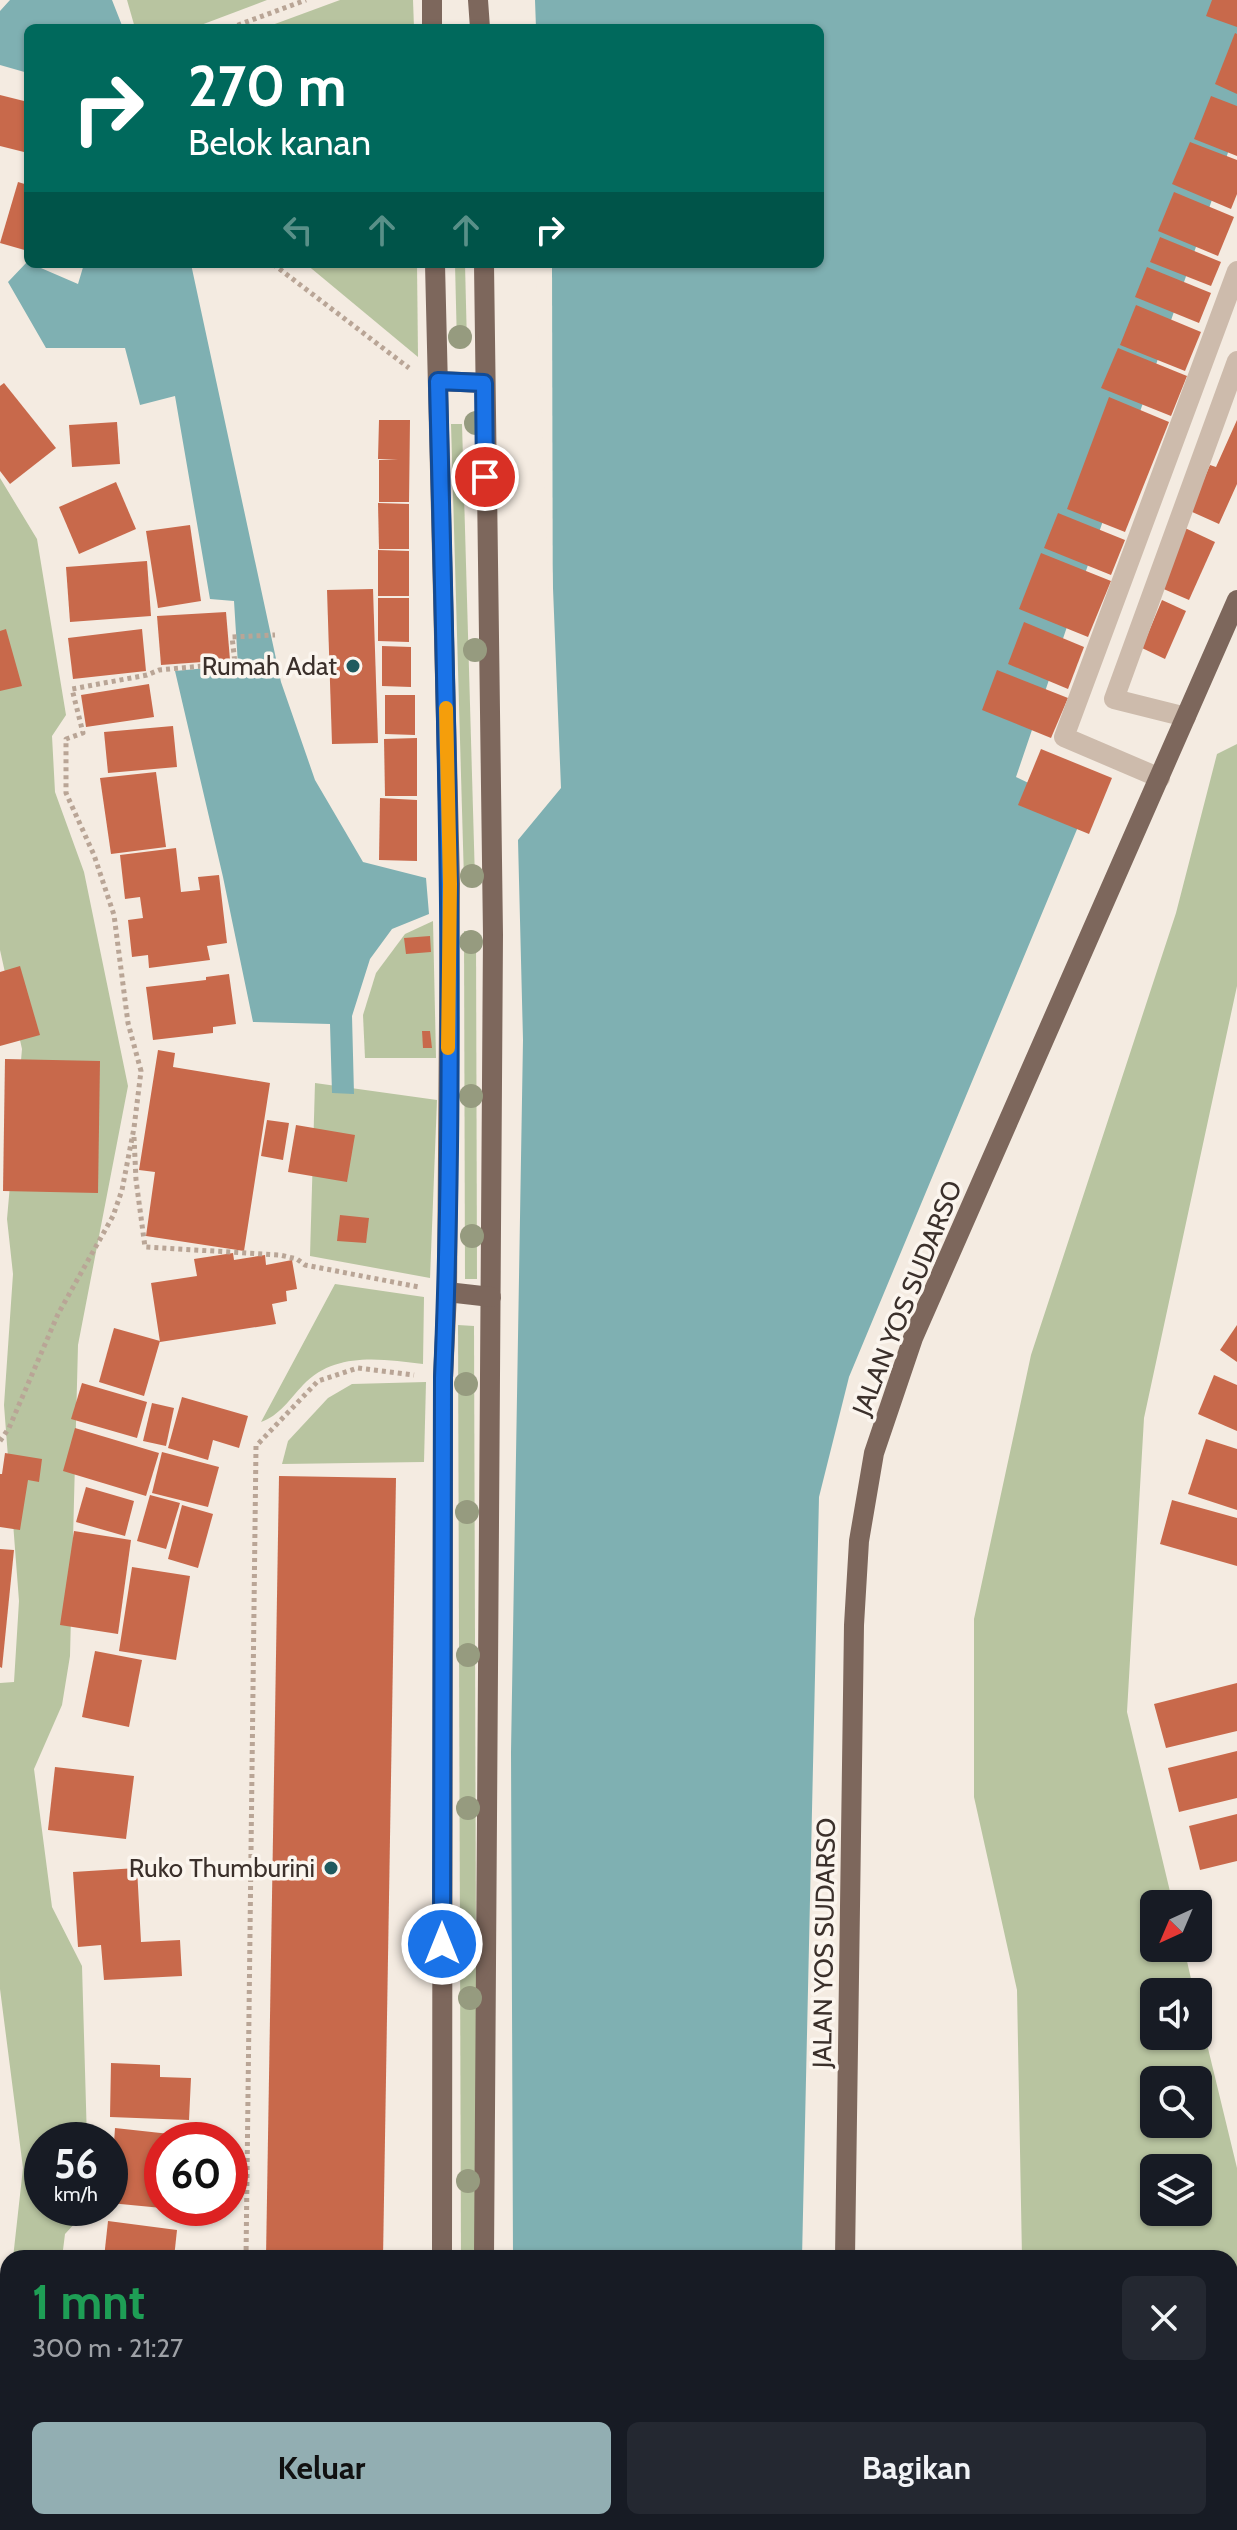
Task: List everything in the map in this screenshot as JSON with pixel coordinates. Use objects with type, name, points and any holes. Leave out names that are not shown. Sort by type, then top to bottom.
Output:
[{"type":"main road","points":[[432,0],[432,24]]},
{"type":"main road","points":[[478,0],[480,24]]},
{"type":"main road","points":[[435,268],[450,884],[447,1292],[443,1378],[442,2250]]},
{"type":"main road","points":[[484,268],[493,935],[484,2250]]},
{"type":"main road","points":[[438,381],[484,383]]},
{"type":"main road","name":"JALAN YOS SUDARSO","points":[[845,2250],[854,1625],[859,1541],[874,1453],[913,1338],[1237,600]]},
{"type":"main road","points":[[447,1292],[491,1297]]},
{"type":"street","points":[[1160,778],[1064,737],[1237,271]]},
{"type":"street","points":[[1186,717],[1114,699],[1237,361]]},
{"type":"street","points":[[1194,382],[1225,393]]},
{"type":"path","points":[[241,24],[306,0]]},
{"type":"path","points":[[278,268],[424,379],[438,381]]},
{"type":"path","points":[[0,1441],[9,1428],[58,1314],[113,1216],[122,1190],[134,1128],[141,1071],[128,1023],[114,915],[94,855],[66,793],[66,739],[83,733],[72,689],[159,670],[235,663],[232,637],[275,635]]},
{"type":"path","points":[[134,1128],[136,1180],[145,1247],[280,1255],[297,1259],[305,1265],[447,1292]]},
{"type":"path","points":[[246,2250],[256,1446],[318,1381],[358,1368],[443,1378]]},
{"type":"green space","points":[[127,0],[267,0],[204,24],[134,24]]},
{"type":"green space","points":[[340,0],[413,0],[414,24],[275,24]]},
{"type":"green space","points":[[311,268],[417,268],[418,357]]},
{"type":"green space","points":[[455,268],[465,268],[467,345],[457,345]]},
{"type":"green space","points":[[451,424],[462,424],[475,880],[464,880]]},
{"type":"green space","points":[[0,478],[37,539],[66,715],[52,736],[55,792],[84,872],[128,1086],[78,1345],[70,1656],[62,1705],[34,1769],[52,1907],[82,1966],[86,2122],[24,2122],[24,2226],[72,2226],[65,2234],[63,2250],[14,2250],[23,2168],[0,1989],[0,1683],[14,1682],[19,1601],[4,1405],[13,1274],[7,1219],[22,1049],[0,950]]},
{"type":"green space","points":[[1237,744],[1237,986],[1144,1418],[1127,1712],[1170,1890],[1140,1890],[1140,1962],[1187,1962],[1191,1978],[1140,1978],[1140,2050],[1208,2050],[1237,2168],[1237,2250],[1022,2250],[1017,1990],[974,1797],[974,1619],[1031,1355],[1176,913],[1217,754]]},
{"type":"green space","points":[[433,921],[436,1058],[365,1058],[363,1015],[376,973],[405,934]]},
{"type":"green space","points":[[464,931],[476,932],[477,1279],[465,1279]]},
{"type":"green space","points":[[315,1083],[437,1100],[430,1278],[310,1256]]},
{"type":"green space","points":[[335,1284],[424,1297],[423,1364],[375,1359],[329,1367],[303,1385],[279,1411],[261,1422]]},
{"type":"green space","points":[[458,1325],[474,1326],[477,2250],[461,2250]]},
{"type":"green space","points":[[426,1382],[424,1462],[282,1464],[288,1441],[328,1398],[352,1384]]},
{"type":"water","points":[[10,0],[112,0],[121,24],[24,24],[24,72],[0,65],[0,11]]},
{"type":"water","points":[[535,0],[1237,0],[1237,126],[1016,777],[1085,810],[849,1377],[819,1497],[802,2250],[513,2250],[511,1752],[523,1040],[518,840],[561,788],[540,268],[824,268],[824,24],[536,24]]},
{"type":"water","points":[[24,265],[24,268],[41,268],[78,284],[83,268],[192,268],[281,682],[315,780],[363,862],[426,878],[429,914],[392,929],[370,959],[352,1016],[354,1094],[332,1093],[330,1024],[253,1022],[175,671],[238,665],[234,601],[210,599],[175,396],[140,405],[125,348],[46,348],[8,282]]},
{"type":"pier","points":[[536,268],[552,268],[553,690]]},
{"type":"building","points":[[1212,0],[1237,0],[1237,27],[1206,16]]},
{"type":"building","points":[[1237,34],[1237,94],[1215,84]]},
{"type":"building","points":[[0,95],[24,101],[24,152],[0,146]]},
{"type":"building","points":[[1211,96],[1237,106],[1237,156],[1194,139]]},
{"type":"building","points":[[1190,142],[1237,160],[1237,194],[1231,209],[1172,184]]},
{"type":"building","points":[[18,182],[24,184],[24,250],[0,243]]},
{"type":"building","points":[[1174,192],[1234,217],[1218,256],[1158,231]]},
{"type":"building","points":[[1160,237],[1221,262],[1211,286],[1150,262]]},
{"type":"building","points":[[1147,267],[1211,293],[1199,323],[1135,297]]},
{"type":"building","points":[[1136,305],[1201,332],[1185,371],[1120,345]]},
{"type":"building","points":[[1118,348],[1187,376],[1171,416],[1101,388]]},
{"type":"building","points":[[4,383],[56,448],[10,484],[0,471],[0,386]]},
{"type":"building","points":[[1109,397],[1169,422],[1125,532],[1067,509]]},
{"type":"building","points":[[379,420],[410,420],[409,502],[379,502],[379,460],[398,459],[378,459]]},
{"type":"building","points":[[1237,420],[1237,484],[1219,524],[1190,511],[1210,465],[1216,467]]},
{"type":"building","points":[[117,422],[120,464],[72,467],[69,425]]},
{"type":"building","points":[[116,482],[136,529],[79,554],[59,507]]},
{"type":"building","points":[[378,503],[409,504],[409,549],[379,549]]},
{"type":"building","points":[[1058,513],[1125,540],[1111,575],[1044,548]]},
{"type":"building","points":[[190,525],[201,601],[158,608],[146,531]]},
{"type":"building","points":[[1185,528],[1215,542],[1189,600],[1159,587]]},
{"type":"building","points":[[378,550],[409,551],[409,596],[378,596]]},
{"type":"building","points":[[1041,553],[1111,581],[1088,637],[1019,609]]},
{"type":"building","points":[[147,561],[151,616],[70,622],[66,567]]},
{"type":"building","name":"Rumah Adat","points":[[373,589],[378,743],[332,744],[327,590]]},
{"type":"building","points":[[378,598],[409,598],[409,642],[378,641]]},
{"type":"building","points":[[1162,600],[1186,611],[1165,659],[1142,648]]},
{"type":"building","points":[[226,612],[230,660],[161,665],[157,616]]},
{"type":"building","points":[[1024,622],[1084,647],[1068,689],[1008,664]]},
{"type":"building","points":[[6,629],[22,686],[0,691],[0,631]]},
{"type":"building","points":[[142,629],[146,671],[73,679],[68,638]]},
{"type":"building","points":[[382,646],[411,647],[411,687],[382,686]]},
{"type":"building","points":[[997,670],[1068,698],[1051,738],[982,710]]},
{"type":"building","points":[[149,684],[154,717],[86,727],[81,695]]},
{"type":"building","points":[[385,695],[415,695],[415,735],[385,734]]},
{"type":"building","points":[[173,726],[177,767],[108,773],[104,732]]},
{"type":"building","points":[[417,738],[417,796],[385,796],[384,739]]},
{"type":"building","points":[[1041,749],[1112,778],[1089,834],[1018,805]]},
{"type":"building","points":[[156,772],[166,847],[111,854],[100,778]]},
{"type":"building","points":[[380,798],[417,800],[417,861],[379,860]]},
{"type":"building","points":[[176,848],[181,892],[200,890],[198,877],[219,875],[227,943],[207,946],[210,960],[149,968],[148,955],[132,957],[128,920],[143,918],[140,897],[125,899],[120,855]]},
{"type":"building","points":[[430,936],[431,952],[406,954],[404,938]]},
{"type":"building","points":[[20,966],[40,1035],[0,1046],[0,972]]},
{"type":"building","points":[[229,974],[236,1024],[213,1027],[213,1033],[153,1040],[146,987]]},
{"type":"building","points":[[422,1031],[430,1031],[432,1048],[423,1048]]},
{"type":"building","points":[[158,1050],[175,1053],[173,1067],[270,1083],[244,1251],[146,1236],[155,1172],[139,1170]]},
{"type":"building","points":[[5,1059],[100,1061],[98,1193],[3,1191]]},
{"type":"building","points":[[267,1120],[289,1123],[283,1160],[261,1156]]},
{"type":"building","points":[[296,1125],[355,1135],[347,1182],[288,1172]]},
{"type":"building","points":[[340,1215],[369,1218],[366,1243],[337,1241]]},
{"type":"building","points":[[233,1253],[234,1260],[265,1255],[266,1265],[292,1260],[297,1289],[286,1291],[287,1301],[272,1304],[276,1324],[160,1342],[151,1283],[197,1276],[194,1259]]},
{"type":"building","points":[[1237,1325],[1237,1362],[1220,1350]]},
{"type":"building","points":[[114,1328],[160,1341],[144,1396],[99,1382]]},
{"type":"building","points":[[1214,1375],[1237,1385],[1237,1431],[1198,1414]]},
{"type":"building","points":[[82,1383],[147,1402],[137,1438],[71,1419]]},
{"type":"building","points":[[182,1397],[248,1416],[239,1448],[213,1440],[208,1460],[168,1448]]},
{"type":"building","points":[[152,1403],[174,1408],[166,1446],[143,1441]]},
{"type":"building","points":[[75,1428],[159,1453],[146,1496],[63,1471]]},
{"type":"building","points":[[1206,1439],[1237,1449],[1237,1510],[1188,1494]]},
{"type":"building","points":[[162,1452],[219,1467],[208,1507],[152,1493]]},
{"type":"building","points":[[5,1453],[42,1459],[39,1482],[28,1480],[20,1530],[0,1527],[0,1474]]},
{"type":"building","name":"Ruko Thumburini","points":[[279,1476],[396,1478],[383,2250],[266,2250]]},
{"type":"building","points":[[86,1487],[134,1501],[125,1536],[76,1522]]},
{"type":"building","points":[[150,1495],[180,1503],[166,1549],[137,1541]]},
{"type":"building","points":[[1172,1500],[1237,1518],[1237,1566],[1160,1544]]},
{"type":"building","points":[[182,1505],[213,1514],[198,1568],[168,1559]]},
{"type":"building","points":[[74,1531],[131,1540],[118,1634],[60,1625]]},
{"type":"building","points":[[0,1549],[14,1550],[2,1668],[0,1667]]},
{"type":"building","points":[[132,1567],[190,1576],[176,1660],[119,1651]]},
{"type":"building","points":[[95,1651],[142,1660],[129,1727],[82,1717]]},
{"type":"building","points":[[1237,1683],[1237,1731],[1166,1748],[1154,1704]]},
{"type":"building","points":[[1237,1751],[1237,1798],[1179,1812],[1168,1768]]},
{"type":"building","points":[[55,1767],[134,1776],[126,1839],[48,1830]]},
{"type":"building","points":[[1237,1814],[1237,1861],[1200,1870],[1189,1826]]},
{"type":"building","points":[[137,1868],[141,1942],[180,1940],[182,1976],[104,1980],[101,1945],[78,1947],[73,1872]]},
{"type":"building","points":[[111,2063],[160,2065],[160,2077],[191,2078],[189,2120],[110,2117]]},
{"type":"building","points":[[128,2129],[144,2131],[144,2206],[128,2205]]},
{"type":"building","points":[[128,2224],[177,2230],[175,2250],[105,2250],[107,2226]]},
{"type":"slow traffic","points":[[446,708],[450,884],[448,1048]]},
{"type":"place","name":"Rumah Adat","points":[[353,666]]},
{"type":"place","name":"Ruko Thumburini","points":[[331,1868]]},
{"type":"route","points":[[442,1944],[443,1378],[447,1292],[450,884],[438,381],[484,383],[485,477]]}]
